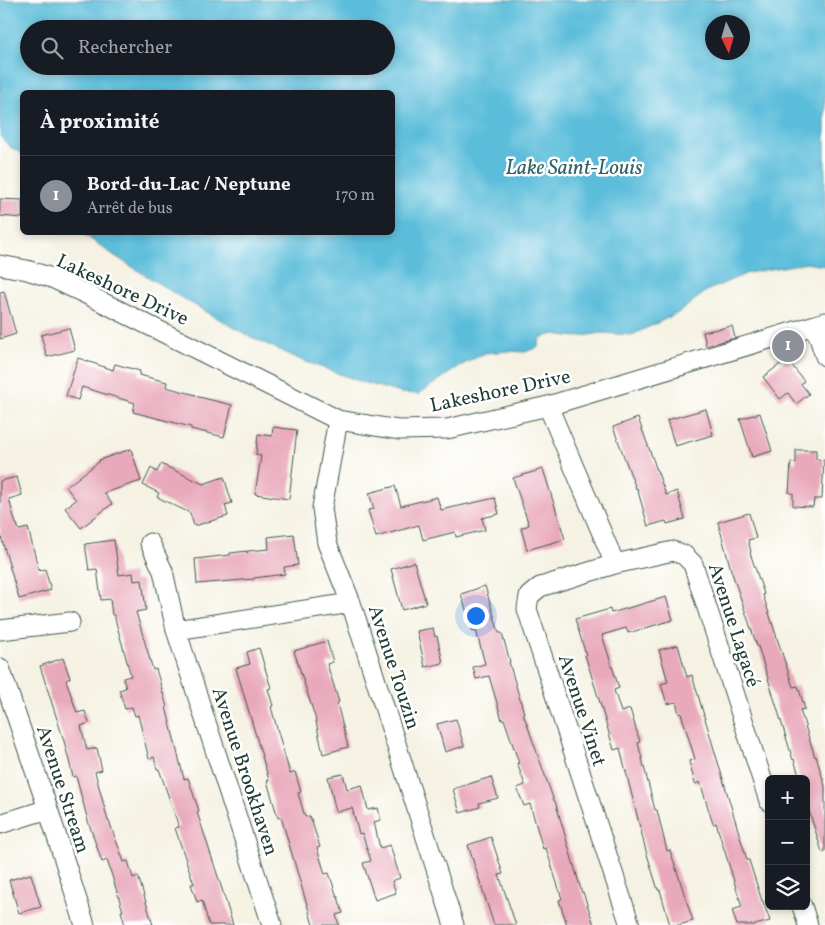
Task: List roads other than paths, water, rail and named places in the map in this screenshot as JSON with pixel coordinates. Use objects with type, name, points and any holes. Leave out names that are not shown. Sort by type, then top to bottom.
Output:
[{"type":"street","name":"Lakeshore Drive","points":[[0,265],[52,278],[338,420],[399,430],[447,429],[548,406],[820,324]]},
{"type":"street","points":[[820,324],[825,356]]},
{"type":"street","points":[[548,406],[615,564]]},
{"type":"street","name":"Avenue Touzin","points":[[338,420],[322,508],[327,543],[351,603],[454,925]]},
{"type":"street","name":"Avenue Brookhaven","points":[[150,543],[163,571],[176,630],[272,925]]},
{"type":"street","name":"Avenue Lagacé","points":[[615,564],[673,551],[684,555],[693,564],[765,789]]},
{"type":"street","name":"Avenue Vinet","points":[[615,564],[540,587],[529,596],[527,609],[630,925]]},
{"type":"street","points":[[176,630],[351,603]]},
{"type":"street","points":[[0,630],[70,622]]},
{"type":"street","name":"Avenue Stream","points":[[0,668],[85,925]]},
{"type":"street","points":[[0,824],[48,809]]},
{"type":"street","points":[[803,910],[808,925]]},
{"type":"water","name":"Lake Saint-Louis","points":[[0,0],[825,0],[825,266],[805,263],[748,273],[708,290],[678,313],[632,335],[602,333],[576,337],[554,334],[540,338],[538,347],[525,352],[485,353],[460,366],[419,394],[401,393],[362,382],[301,360],[247,335],[177,295],[85,235],[395,235],[395,90],[20,90],[20,152],[10,147],[0,136]]},
{"type":"place","name":"Bord-du-Lac / Neptune","points":[[788,346]]}]
